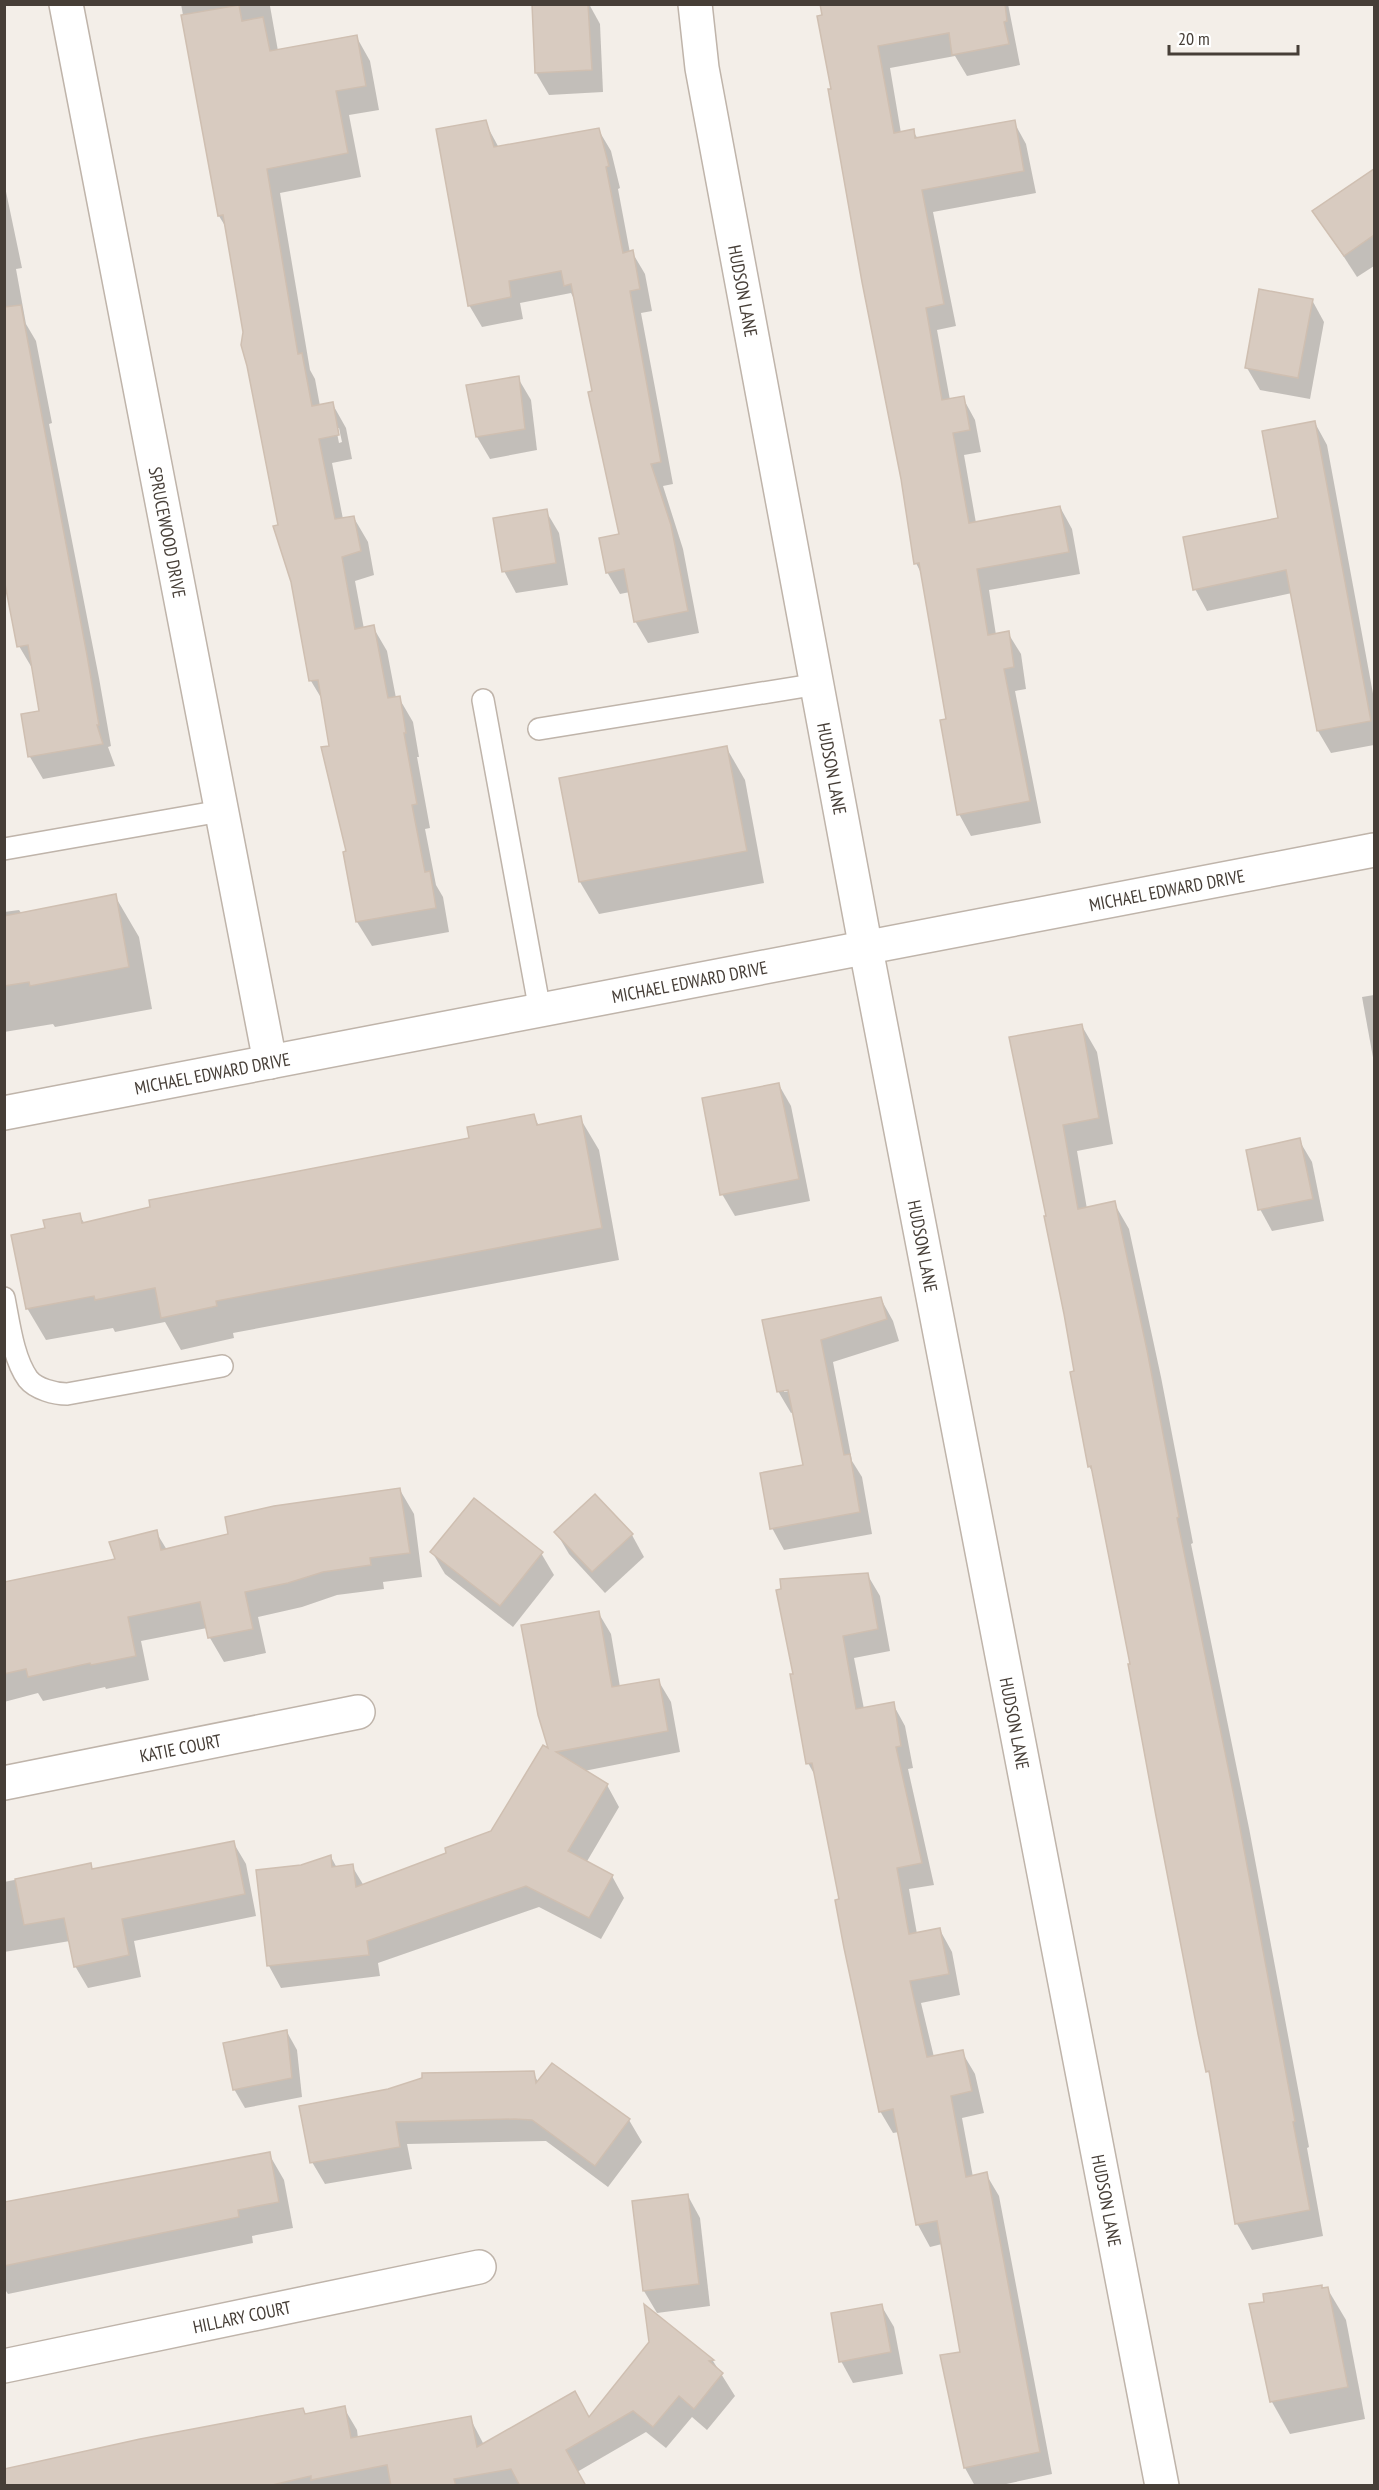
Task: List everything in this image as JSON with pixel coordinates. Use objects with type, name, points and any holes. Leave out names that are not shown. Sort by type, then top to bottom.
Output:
[{"type":"street","name":"SPRUCEWOOD DRIVE","points":[[66,4],[270,1062]]},
{"type":"street","name":"HUDSON LANE","points":[[695,4],[702,68],[866,949],[1162,2486]]},
{"type":"street","name":"MICHAEL EDWARD DRIVE","points":[[4,1113],[1374,850]]},
{"type":"street","name":"KATIE COURT","points":[[4,1783],[358,1712]]},
{"type":"street","name":"HILLARY COURT","points":[[4,2366],[479,2267]]},
{"type":"lane","points":[[539,729],[818,684]]},
{"type":"lane","points":[[483,700],[540,1011]]},
{"type":"lane","points":[[4,849],[221,811]]},
{"type":"lane","points":[[4,1298],[19,1359],[29,1381],[54,1394],[67,1394],[222,1366]]},
{"type":"building","points":[[532,4],[588,4],[592,70],[535,73]]},
{"type":"building","points":[[820,4],[1005,4],[1007,21],[1004,22],[1009,44],[952,55],[949,33],[878,46],[894,133],[914,129],[915,138],[1015,120],[1024,171],[922,190],[944,304],[926,308],[942,400],[964,396],[970,430],[953,433],[969,523],[1060,506],[1069,552],[977,569],[988,635],[1009,631],[1014,667],[1004,669],[1030,801],[957,815],[940,720],[946,719],[919,563],[914,564],[901,479],[862,282],[828,89],[831,89],[817,16],[822,15]]},
{"type":"building","points":[[239,5],[242,21],[263,17],[270,51],[357,35],[366,86],[336,91],[348,153],[267,169],[298,354],[302,353],[312,406],[333,402],[339,435],[319,439],[335,519],[354,516],[361,551],[342,557],[355,629],[374,625],[388,698],[400,696],[406,733],[404,733],[417,804],[412,805],[425,872],[430,871],[436,908],[356,922],[343,852],[346,851],[321,747],[329,746],[318,680],[309,681],[291,582],[273,526],[278,525],[241,345],[243,332],[223,215],[218,216],[181,15]]},
{"type":"building","points":[[486,120],[494,147],[599,128],[609,166],[606,167],[623,253],[633,250],[640,289],[630,291],[661,462],[651,464],[671,525],[688,611],[634,622],[624,569],[606,573],[599,538],[619,534],[588,392],[592,391],[571,284],[564,286],[561,271],[509,281],[511,297],[468,306],[436,129]]},
{"type":"building","points":[[1374,169],[1374,235],[1344,256],[1312,211]]},
{"type":"building","points":[[1259,289],[1313,299],[1298,378],[1245,368]]},
{"type":"building","points":[[21,305],[87,655],[99,725],[97,725],[103,744],[28,757],[21,714],[39,711],[28,645],[17,647],[4,579],[4,307]]},
{"type":"building","points":[[519,376],[525,429],[476,437],[466,385]]},
{"type":"building","points":[[1315,421],[1371,721],[1317,731],[1286,570],[1193,590],[1183,537],[1278,518],[1262,431]]},
{"type":"building","points":[[547,509],[556,563],[502,572],[493,518]]},
{"type":"building","points":[[727,746],[747,851],[579,882],[559,778]]},
{"type":"building","points":[[116,894],[129,967],[30,986],[29,982],[4,986],[4,916]]},
{"type":"building","points":[[1082,1024],[1099,1118],[1063,1125],[1078,1209],[1115,1201],[1147,1350],[1179,1517],[1177,1518],[1235,1801],[1310,2210],[1235,2224],[1209,2071],[1206,2072],[1198,2034],[1128,1664],[1130,1664],[1091,1466],[1088,1467],[1070,1372],[1074,1371],[1044,1216],[1046,1216],[1009,1037]]},
{"type":"building","points":[[779,1083],[799,1179],[720,1195],[702,1098]]},
{"type":"building","points":[[534,1114],[537,1125],[581,1116],[602,1228],[216,1301],[217,1306],[161,1318],[155,1288],[95,1300],[94,1296],[26,1309],[11,1235],[45,1228],[43,1220],[80,1213],[82,1223],[150,1207],[149,1200],[469,1138],[467,1127]]},
{"type":"building","points":[[1300,1138],[1313,1199],[1258,1210],[1246,1150]]},
{"type":"building","points":[[881,1297],[887,1319],[821,1340],[844,1455],[850,1454],[860,1512],[770,1529],[760,1473],[803,1465],[788,1390],[777,1392],[762,1320]]},
{"type":"building","points":[[400,1488],[410,1553],[370,1558],[371,1565],[323,1572],[288,1583],[245,1592],[253,1629],[208,1638],[200,1602],[128,1617],[136,1656],[91,1665],[90,1663],[28,1677],[26,1669],[4,1674],[4,1582],[115,1559],[109,1542],[157,1530],[161,1550],[228,1534],[225,1517],[274,1506]]},
{"type":"building","points":[[595,1494],[633,1534],[592,1572],[554,1532]]},
{"type":"building","points":[[474,1498],[543,1552],[500,1606],[430,1552]]},
{"type":"building","points":[[868,1573],[878,1629],[843,1636],[856,1709],[894,1702],[901,1746],[896,1747],[922,1863],[897,1868],[909,1934],[940,1928],[949,1974],[910,1981],[927,2057],[963,2050],[972,2091],[951,2096],[966,2177],[987,2172],[1040,2452],[964,2468],[940,2355],[960,2352],[937,2221],[916,2225],[893,2109],[879,2112],[844,1948],[835,1900],[839,1899],[812,1763],[806,1764],[790,1674],[793,1674],[776,1590],[781,1589],[780,1579]]},
{"type":"building","points":[[599,1611],[612,1687],[659,1679],[668,1731],[556,1752],[608,1784],[568,1851],[613,1875],[589,1918],[526,1886],[367,1941],[369,1955],[267,1966],[256,1870],[301,1865],[331,1855],[332,1867],[353,1864],[356,1887],[446,1853],[445,1848],[491,1831],[543,1745],[548,1748],[538,1715],[521,1625]]},
{"type":"building","points":[[234,1841],[245,1894],[122,1919],[129,1955],[74,1967],[64,1918],[24,1925],[15,1879],[91,1863],[92,1869]]},
{"type":"building","points":[[287,2030],[292,2078],[233,2090],[223,2043]]},
{"type":"building","points":[[552,2063],[630,2119],[595,2166],[532,2120],[514,2119],[396,2122],[400,2147],[310,2163],[299,2106],[388,2089],[422,2078],[422,2073],[534,2071],[536,2083]]},
{"type":"building","points":[[270,2152],[279,2202],[238,2210],[239,2217],[4,2266],[4,2202]]},
{"type":"building","points":[[688,2194],[699,2284],[643,2291],[632,2201]]},
{"type":"building","points":[[1322,2285],[1322,2288],[1328,2287],[1348,2387],[1270,2402],[1249,2304],[1264,2302],[1263,2294]]},
{"type":"building","points":[[644,2304],[714,2360],[709,2361],[723,2373],[694,2409],[679,2396],[653,2427],[633,2411],[566,2450],[586,2486],[520,2486],[511,2469],[454,2479],[456,2486],[391,2486],[387,2465],[311,2480],[311,2476],[268,2486],[4,2486],[4,2469],[140,2439],[303,2408],[305,2414],[345,2406],[351,2438],[471,2416],[477,2447],[575,2391],[589,2417],[649,2342]]},
{"type":"building","points":[[882,2304],[891,2352],[839,2362],[831,2313]]}]
